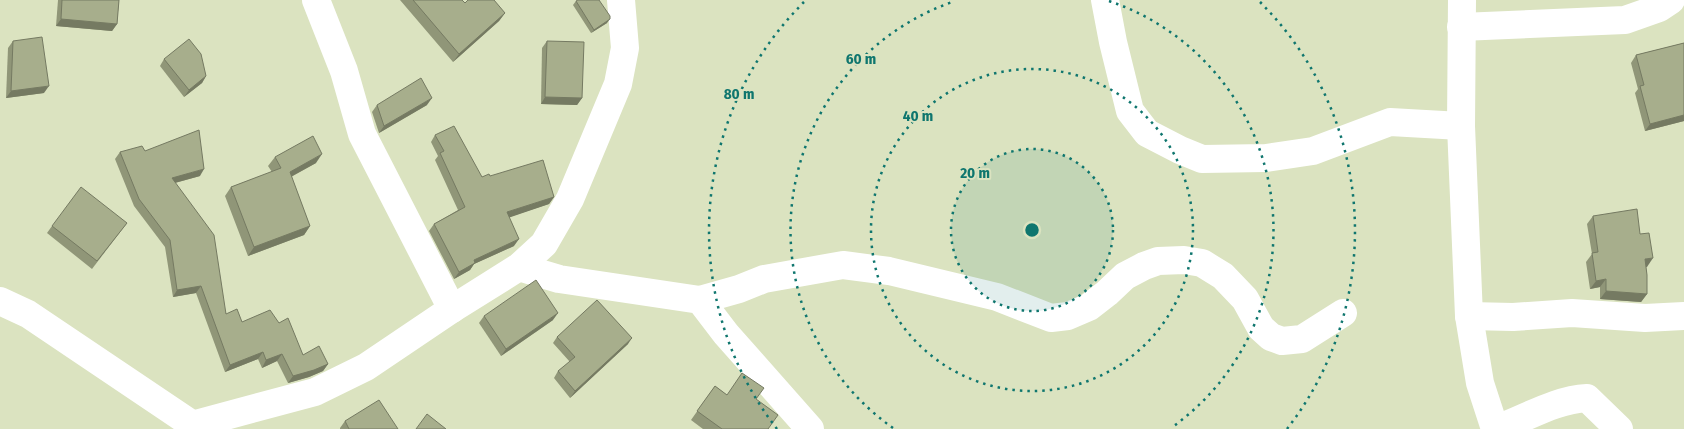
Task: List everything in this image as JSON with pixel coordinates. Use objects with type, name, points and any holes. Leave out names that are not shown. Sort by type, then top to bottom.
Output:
[{"type":"street","points":[[316,0],[344,71],[362,134],[452,309]]},
{"type":"street","points":[[0,301],[28,314],[196,427],[315,392],[366,367],[519,267],[544,244],[570,199],[618,84],[625,48],[621,0]]},
{"type":"street","points":[[1105,0],[1130,111],[1147,133],[1202,159],[1266,158],[1313,151],[1390,122],[1461,126]]},
{"type":"street","points":[[1462,0],[1461,126],[1469,316],[1480,383],[1496,429],[1521,420],[1548,406],[1571,399],[1588,398],[1619,429]]},
{"type":"street","points":[[1461,27],[1626,20],[1659,8],[1671,0]]},
{"type":"street","points":[[519,267],[560,279],[700,300],[739,289],[764,279],[843,265],[889,271],[997,297],[1052,318],[1068,316],[1089,306],[1126,276],[1144,266],[1158,261],[1184,260],[1202,263],[1223,276],[1245,299],[1262,328],[1271,337],[1282,341],[1302,339],[1343,313]]},
{"type":"street","points":[[700,300],[726,334],[810,429]]},
{"type":"street","points":[[1469,316],[1513,317],[1572,313],[1645,318],[1684,316]]},
{"type":"building","points":[[62,0],[119,0],[117,24],[61,19]]},
{"type":"building","points":[[413,0],[462,0],[465,3],[468,0],[494,0],[505,13],[459,54]]},
{"type":"building","points":[[599,0],[610,16],[610,19],[594,30],[576,1]]},
{"type":"building","points":[[42,37],[49,86],[11,91],[13,41]]},
{"type":"building","points":[[189,39],[201,54],[206,76],[189,90],[164,59]]},
{"type":"building","points":[[547,41],[584,42],[582,98],[545,97]]},
{"type":"building","points":[[1684,43],[1684,115],[1650,124],[1640,86],[1644,85],[1636,55]]},
{"type":"building","points":[[421,78],[432,98],[384,126],[377,105]]},
{"type":"building","points":[[454,126],[482,177],[543,160],[554,197],[507,212],[519,239],[474,260],[475,263],[459,272],[434,224],[465,207],[440,153],[444,151],[435,135]]},
{"type":"building","points":[[199,130],[204,169],[172,178],[214,235],[226,314],[237,309],[242,322],[270,310],[279,323],[288,318],[303,355],[319,346],[328,364],[293,376],[282,354],[266,360],[263,352],[230,365],[201,286],[177,290],[170,240],[139,199],[120,152],[142,146],[145,151]]},
{"type":"building","points":[[313,136],[322,154],[290,172],[310,226],[254,247],[231,187],[281,168],[275,157]]},
{"type":"building","points":[[81,187],[127,223],[97,261],[52,226]]},
{"type":"building","points":[[1637,209],[1640,234],[1649,233],[1653,258],[1645,259],[1647,294],[1606,291],[1606,279],[1596,281],[1592,253],[1598,252],[1593,216]]},
{"type":"building","points":[[536,280],[558,313],[506,349],[484,316]]},
{"type":"building","points":[[597,300],[632,338],[575,391],[558,371],[575,357],[557,337]]},
{"type":"building","points":[[742,373],[764,388],[756,399],[778,415],[768,429],[722,429],[697,411],[715,386],[727,395]]},
{"type":"building","points":[[379,400],[398,429],[349,429],[345,421]]},
{"type":"building","points":[[427,414],[446,429],[416,429]]}]
